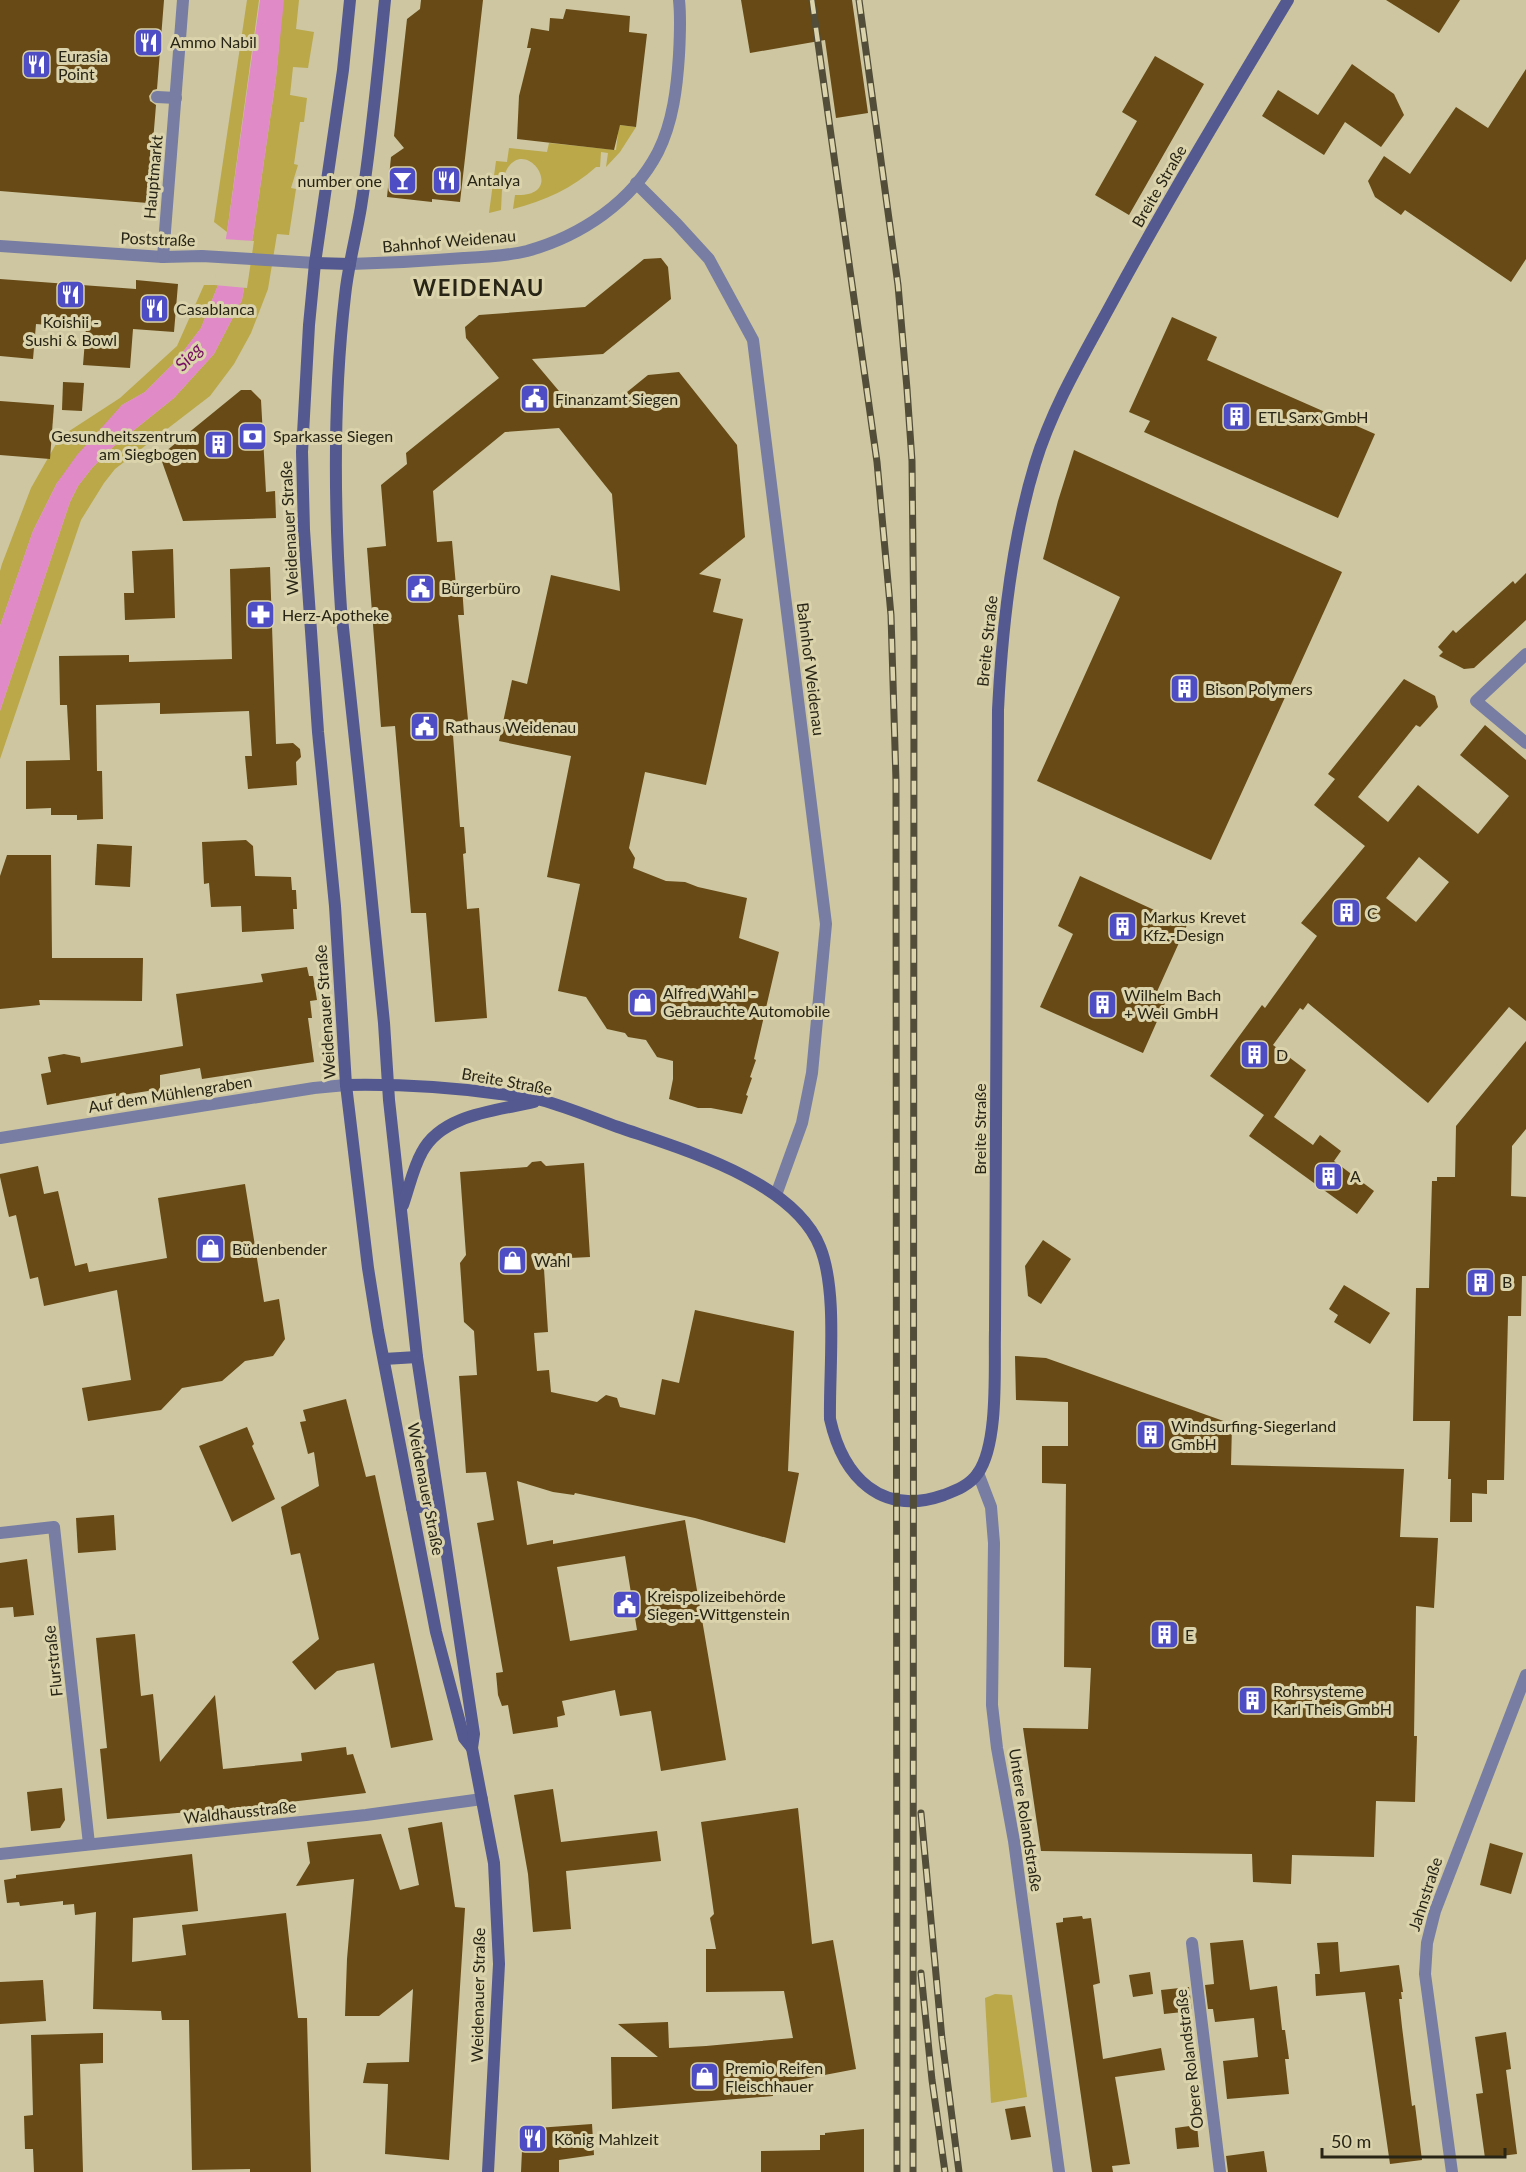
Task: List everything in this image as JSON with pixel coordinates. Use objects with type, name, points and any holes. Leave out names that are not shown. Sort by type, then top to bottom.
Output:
[{"type":"main road","name":"Weidenauer Straße","points":[[350,0],[343,70],[315,263],[304,384],[302,452],[304,530],[318,732],[335,906],[346,1086],[368,1268],[436,1632],[464,1738],[472,1748]]},
{"type":"main road","name":"Weidenauer Straße","points":[[385,0],[373,121],[342,327],[337,421],[338,558],[341,609],[417,1357],[474,1734],[472,1748],[494,1863],[499,1964],[488,2172]]},
{"type":"main road","name":"Breite Straße","points":[[346,1086],[388,1084],[464,1089],[541,1100],[715,1162],[776,1195],[802,1220],[820,1246],[827,1274],[830,1303],[830,1419],[834,1437],[851,1471],[863,1484],[895,1500],[928,1500],[958,1490],[974,1478],[987,1455],[992,1431],[995,1330],[998,710],[1008,594],[1026,498],[1035,463],[1054,414],[1086,350],[1197,151],[1288,0]]},
{"type":"main road","points":[[315,263],[350,264]]},
{"type":"main road","points":[[401,1212],[423,1151],[438,1132],[460,1120],[541,1100]]},
{"type":"main road","points":[[384,1359],[417,1357]]},
{"type":"main road","points":[[412,1508],[438,1504]]},
{"type":"street","name":"Hauptmarkt","points":[[164,257],[183,0]]},
{"type":"street","name":"Bahnhof Weidenau","points":[[350,264],[425,261],[525,251],[571,235],[617,204],[636,183],[657,152],[669,123],[677,82],[681,19],[679,0]]},
{"type":"street","points":[[156,97],[176,98]]},
{"type":"street","name":"Bahnhof Weidenau","points":[[636,183],[709,260],[753,340],[826,924],[812,1073],[802,1123],[776,1195]]},
{"type":"street","name":"Poststraße","points":[[0,246],[164,257],[315,263]]},
{"type":"street","points":[[1526,654],[1476,701],[1526,743]]},
{"type":"street","name":"Auf dem Mühlengraben","points":[[0,1138],[314,1088],[346,1086]]},
{"type":"street","name":"Untere Rolandstraße","points":[[974,1478],[991,1507],[994,1543],[992,1706],[997,1748],[1014,1841],[1059,2172]]},
{"type":"street","name":"Flurstraße","points":[[0,1533],[54,1527],[89,1844]]},
{"type":"street","name":"Jahnstraße","points":[[1452,2172],[1425,1974],[1427,1943],[1442,1889],[1526,1675]]},
{"type":"street","name":"Waldhausstraße","points":[[0,1854],[366,1815],[482,1799]]},
{"type":"street","name":"Obere Rolandstraße","points":[[1192,1942],[1220,2172]]},
{"type":"shaded area","points":[[247,0],[259,0],[227,232],[214,222]]},
{"type":"shaded area","points":[[283,0],[299,0],[296,29],[314,32],[308,68],[293,67],[290,95],[307,98],[304,122],[300,122],[294,164],[298,165],[291,188],[296,189],[289,235],[277,234],[268,289],[251,333],[234,364],[210,396],[115,469],[81,520],[0,759],[0,711],[70,502],[78,486],[113,447],[174,398],[214,354],[242,300],[276,78]]},
{"type":"shaded area","points":[[619,125],[636,127],[620,152],[606,167],[608,153],[601,152],[600,167],[596,167],[558,193],[513,209],[515,195],[531,193],[539,187],[541,179],[539,170],[533,163],[524,159],[515,160],[507,169],[504,178],[501,210],[489,213],[496,161],[507,162],[509,148],[547,152],[549,143],[616,150]]},
{"type":"shaded area","points":[[204,285],[218,285],[201,328],[176,361],[145,392],[122,405],[57,483],[33,531],[0,626],[2,564],[31,488],[60,437],[120,398],[177,346]]},
{"type":"shaded area","points":[[995,1994],[1012,1995],[1027,2097],[991,2103],[985,1998]]},
{"type":"water","name":"Sieg","points":[[260,0],[284,0],[276,78],[242,300],[214,354],[174,398],[113,447],[78,486],[70,502],[0,711],[0,626],[33,531],[57,483],[77,455],[122,405],[145,392],[176,361],[201,328],[218,285]]},
{"type":"pier","points":[[223,239],[254,241],[247,288],[214,285]]},
{"type":"building","points":[[0,0],[164,0],[157,89],[153,90],[149,96],[150,101],[156,105],[148,203],[0,191]]},
{"type":"building","points":[[421,0],[483,0],[460,202],[432,199],[432,202],[387,197],[391,157],[404,148],[394,136],[407,19],[420,9]]},
{"type":"building","points":[[741,0],[852,0],[868,113],[836,118],[825,40],[750,53]]},
{"type":"building","points":[[1386,0],[1460,0],[1439,33]]},
{"type":"building","points":[[566,9],[630,16],[629,32],[647,34],[636,127],[620,125],[614,150],[517,139],[519,96],[531,48],[527,48],[531,28],[549,31],[550,18],[563,19]]},
{"type":"building","points":[[1155,56],[1204,84],[1129,215],[1095,195],[1137,121],[1122,112]]},
{"type":"building","points":[[1352,64],[1394,94],[1404,115],[1381,147],[1345,122],[1324,155],[1262,116],[1278,90],[1318,115]]},
{"type":"building","points":[[1526,69],[1526,259],[1511,282],[1405,210],[1401,215],[1375,197],[1368,181],[1384,156],[1410,174],[1456,107],[1488,128]]},
{"type":"building","points":[[661,258],[668,267],[671,299],[603,354],[532,359],[564,397],[593,394],[598,402],[616,401],[648,375],[679,372],[737,445],[745,537],[699,574],[721,579],[713,612],[743,619],[706,785],[645,772],[629,848],[635,858],[633,868],[666,881],[685,882],[747,898],[739,938],[779,952],[754,1059],[756,1060],[750,1077],[752,1078],[746,1095],[748,1096],[742,1114],[698,1108],[669,1099],[673,1079],[673,1061],[657,1057],[646,1040],[628,1037],[625,1033],[607,1029],[586,997],[558,991],[580,884],[547,877],[571,756],[499,741],[512,680],[527,684],[551,575],[620,591],[612,494],[559,428],[505,432],[433,491],[437,542],[452,541],[456,586],[462,586],[464,615],[458,615],[468,720],[452,722],[460,827],[464,827],[466,853],[463,854],[467,909],[479,908],[487,1018],[435,1022],[426,913],[411,913],[395,726],[381,727],[367,548],[386,546],[381,485],[407,464],[406,453],[499,378],[466,338],[465,327],[479,315],[585,307],[644,259]]},
{"type":"building","points":[[0,279],[136,289],[136,280],[178,284],[174,332],[133,329],[130,368],[83,365],[86,328],[36,324],[33,359],[0,356]]},
{"type":"building","name":"ETL Sarx GmbH","points":[[1172,317],[1217,337],[1207,360],[1375,434],[1338,518],[1144,432],[1150,421],[1129,412]]},
{"type":"building","points":[[63,382],[84,383],[82,411],[62,410]]},
{"type":"building","name":"Gesundheitszentrum am Siegbogen","points":[[241,390],[251,390],[261,400],[266,492],[275,491],[276,518],[183,521],[160,456]]},
{"type":"building","points":[[0,401],[54,405],[50,459],[0,455]]},
{"type":"building","name":"Bison Polymers","points":[[1074,450],[1342,572],[1211,860],[1037,781],[1120,597],[1043,559]]},
{"type":"building","points":[[173,549],[175,618],[125,620],[124,593],[134,593],[132,551]]},
{"type":"building","points":[[270,567],[276,744],[293,743],[300,749],[301,757],[296,762],[297,785],[248,789],[245,756],[252,756],[249,711],[160,714],[160,703],[96,705],[97,771],[102,771],[103,819],[77,820],[77,815],[51,815],[51,808],[26,809],[26,761],[70,760],[67,705],[60,705],[59,656],[129,655],[129,662],[232,659],[230,569]]},
{"type":"building","points":[[1526,573],[1526,620],[1474,668],[1464,669],[1439,656],[1443,652],[1438,647],[1453,630],[1456,633],[1513,581],[1515,584]]},
{"type":"building","points":[[1404,679],[1435,696],[1438,707],[1420,727],[1416,725],[1358,797],[1388,822],[1418,785],[1478,834],[1509,796],[1460,755],[1485,725],[1526,760],[1526,1021],[1509,1007],[1428,1103],[1308,1003],[1303,1010],[1300,1008],[1273,1045],[1306,1070],[1274,1117],[1313,1145],[1320,1135],[1341,1151],[1334,1161],[1374,1191],[1357,1214],[1249,1136],[1264,1115],[1210,1076],[1262,1005],[1265,1008],[1317,936],[1301,923],[1365,846],[1314,805],[1335,779],[1328,774]],"holes":[[[1419,857],[1449,882],[1416,922],[1386,898]]]},
{"type":"building","points":[[246,840],[253,846],[255,876],[291,877],[292,890],[296,890],[297,909],[293,909],[294,929],[242,932],[241,906],[211,907],[209,883],[204,884],[202,842]]},
{"type":"building","points":[[97,844],[132,846],[130,887],[95,885]]},
{"type":"building","points":[[7,855],[51,855],[52,958],[143,958],[142,1001],[39,1000],[40,1005],[0,1009],[0,876]]},
{"type":"building","points":[[1080,876],[1187,925],[1155,996],[1166,1001],[1143,1053],[1040,1007],[1073,934],[1058,926]]},
{"type":"building","points":[[307,967],[309,976],[313,976],[317,1000],[310,1001],[312,1018],[308,1018],[314,1062],[202,1079],[200,1068],[160,1075],[160,1093],[148,1091],[116,1096],[116,1093],[47,1105],[41,1074],[51,1072],[48,1057],[64,1054],[80,1057],[81,1063],[183,1046],[176,994],[263,982],[261,974]]},
{"type":"building","name":"B","points":[[1526,1041],[1526,1129],[1512,1146],[1511,1196],[1526,1197],[1526,1276],[1522,1276],[1521,1316],[1508,1316],[1504,1480],[1487,1480],[1487,1494],[1472,1493],[1472,1522],[1450,1522],[1451,1479],[1448,1479],[1450,1421],[1413,1421],[1416,1288],[1429,1288],[1432,1181],[1437,1181],[1437,1177],[1455,1177],[1456,1126]]},
{"type":"building","points":[[541,1161],[546,1166],[584,1163],[590,1257],[570,1258],[563,1268],[544,1269],[548,1332],[534,1333],[537,1371],[549,1370],[551,1392],[597,1402],[606,1395],[617,1398],[620,1407],[655,1415],[662,1379],[679,1383],[695,1310],[794,1331],[788,1471],[799,1473],[785,1543],[695,1518],[575,1493],[574,1495],[553,1492],[517,1481],[527,1545],[553,1540],[553,1544],[685,1520],[726,1760],[661,1771],[651,1711],[620,1716],[615,1690],[562,1701],[565,1715],[557,1717],[558,1727],[513,1734],[508,1705],[502,1706],[498,1695],[496,1673],[503,1672],[477,1523],[494,1520],[486,1472],[466,1473],[459,1376],[477,1375],[474,1331],[464,1322],[460,1263],[466,1255],[460,1172],[527,1167],[532,1162]],"holes":[[[625,1556],[637,1630],[570,1641],[557,1567]]]},
{"type":"building","name":"Büdenbender","points":[[38,1166],[44,1194],[58,1191],[75,1266],[87,1263],[89,1272],[167,1258],[158,1198],[245,1184],[264,1302],[279,1299],[285,1339],[273,1356],[245,1361],[222,1381],[182,1388],[161,1410],[88,1421],[82,1388],[131,1380],[117,1290],[44,1306],[38,1277],[30,1279],[16,1215],[9,1217],[0,1177],[0,1174]]},
{"type":"building","points":[[1043,1240],[1071,1259],[1041,1304],[1028,1296],[1025,1266]]},
{"type":"building","points":[[1344,1285],[1390,1313],[1370,1344],[1334,1322],[1338,1315],[1329,1309]]},
{"type":"building","name":"Rohrsysteme Karl Theis GmbH","points":[[1015,1356],[1046,1358],[1232,1424],[1231,1465],[1404,1469],[1400,1537],[1438,1538],[1434,1608],[1416,1606],[1415,1802],[1376,1801],[1374,1857],[1292,1855],[1291,1884],[1253,1882],[1252,1854],[1041,1851],[1023,1728],[1088,1729],[1091,1668],[1064,1667],[1066,1484],[1042,1483],[1042,1446],[1068,1446],[1068,1402],[1016,1400]]},
{"type":"building","points":[[346,1399],[366,1477],[375,1475],[433,1740],[391,1748],[374,1663],[337,1671],[315,1690],[292,1662],[319,1639],[300,1553],[291,1555],[281,1507],[319,1486],[314,1452],[308,1454],[300,1422],[306,1421],[303,1410]]},
{"type":"building","points":[[247,1427],[254,1444],[252,1446],[275,1499],[232,1522],[199,1446]]},
{"type":"building","points":[[114,1515],[116,1550],[78,1553],[76,1518]]},
{"type":"building","points":[[27,1559],[34,1615],[14,1617],[13,1607],[0,1608],[0,1563]]},
{"type":"building","points":[[135,1634],[141,1696],[153,1694],[160,1762],[215,1695],[223,1769],[302,1761],[301,1753],[346,1747],[347,1755],[353,1754],[366,1793],[190,1814],[189,1812],[107,1819],[100,1749],[107,1748],[96,1638]]},
{"type":"building","points":[[62,1788],[65,1820],[60,1828],[31,1831],[27,1792]]},
{"type":"building","points":[[553,1789],[561,1842],[657,1831],[661,1861],[566,1871],[571,1929],[533,1932],[528,1874],[514,1795]]},
{"type":"building","points":[[798,1808],[812,1944],[833,1940],[856,2069],[772,2085],[773,2096],[612,2109],[611,2057],[658,2057],[618,2024],[668,2022],[669,2048],[793,2038],[784,1991],[706,1992],[706,1949],[716,1949],[710,1918],[714,1914],[701,1822]]},
{"type":"building","points":[[442,1822],[455,1907],[465,1908],[449,2160],[385,2154],[388,2084],[363,2083],[367,2063],[409,2062],[413,1989],[379,2016],[345,2016],[354,1879],[296,1886],[310,1863],[307,1842],[381,1834],[400,1890],[419,1885],[408,1828]]},
{"type":"building","points":[[1490,1843],[1523,1853],[1511,1894],[1480,1885]]},
{"type":"building","points":[[192,1854],[198,1911],[133,1918],[132,1962],[186,1955],[182,1925],[286,1913],[298,2018],[307,2018],[311,2172],[250,2172],[250,2169],[192,2170],[189,2020],[162,2020],[161,2011],[93,2009],[96,1912],[75,1915],[74,1904],[63,1905],[63,1901],[20,1906],[19,1902],[7,1903],[4,1880],[16,1878],[16,1875]]},
{"type":"building","points":[[1082,1916],[1083,1919],[1091,1918],[1100,1983],[1093,1985],[1103,2059],[1161,2048],[1165,2070],[1115,2077],[1130,2164],[1112,2166],[1113,2172],[1092,2172],[1056,1923],[1063,1922],[1063,1918]]},
{"type":"building","points":[[1243,1940],[1250,1990],[1277,1986],[1282,2030],[1285,2030],[1289,2059],[1285,2059],[1289,2094],[1227,2099],[1223,2061],[1258,2057],[1254,2018],[1215,2022],[1213,2009],[1208,2009],[1205,1985],[1214,1984],[1210,1943]]},
{"type":"building","points":[[1338,1942],[1340,1972],[1399,1965],[1403,1992],[1401,1992],[1402,1999],[1399,1999],[1402,2027],[1412,2106],[1415,2105],[1422,2160],[1390,2164],[1365,1992],[1316,1996],[1315,1974],[1320,1974],[1317,1943]]},
{"type":"building","points":[[1150,1972],[1153,1994],[1133,1997],[1129,1975]]},
{"type":"building","points":[[43,1980],[46,2021],[0,2024],[0,1982]]},
{"type":"building","points":[[1189,1987],[1192,2011],[1164,2014],[1161,1990]]},
{"type":"building","points":[[1506,2032],[1511,2069],[1506,2070],[1517,2154],[1485,2158],[1476,2094],[1483,2093],[1475,2037]]},
{"type":"building","points":[[103,2033],[103,2063],[80,2064],[83,2172],[34,2172],[33,2149],[25,2149],[24,2116],[33,2115],[31,2035]]},
{"type":"building","points":[[1025,2106],[1031,2137],[1011,2140],[1005,2109]]},
{"type":"building","points":[[592,2124],[594,2155],[559,2160],[559,2172],[521,2172],[523,2129]]},
{"type":"building","points":[[1197,2125],[1199,2147],[1177,2149],[1175,2128]]},
{"type":"building","points":[[864,2129],[864,2172],[761,2172],[761,2151],[820,2150],[820,2135]]},
{"type":"building","points":[[1264,2151],[1267,2172],[1228,2172],[1226,2156]]},
{"type":"railway","points":[[812,0],[877,462],[891,615],[896,781],[897,2172]]},
{"type":"railway","points":[[859,0],[898,285],[912,461],[914,643],[913,2172]]},
{"type":"railway","points":[[921,1813],[942,2039],[959,2172]]},
{"type":"railway","points":[[921,1973],[932,2080],[945,2172]]},
{"type":"place","name":"Ammo Nabil","points":[[149,42]]},
{"type":"place","name":"Eurasia Point","points":[[37,65]]},
{"type":"place","name":"Antalya","points":[[446,180]]},
{"type":"place","name":"number one","points":[[403,181]]},
{"type":"place","name":"Koishii - Sushi & Bowl","points":[[71,294]]},
{"type":"place","name":"Casablanca","points":[[155,309]]},
{"type":"place","name":"Finanzamt Siegen","points":[[534,399]]},
{"type":"place","name":"ETL Sarx GmbH","points":[[1237,417]]},
{"type":"place","name":"Sparkasse Siegen","points":[[252,436]]},
{"type":"place","name":"Gesundheitszentrum am Siegbogen","points":[[218,445]]},
{"type":"place","name":"Bürgerbüro","points":[[420,588]]},
{"type":"place","name":"Herz-Apotheke","points":[[261,615]]},
{"type":"place","name":"Bison Polymers","points":[[1184,689]]},
{"type":"place","name":"Rathaus Weidenau","points":[[424,727]]},
{"type":"place","name":"C","points":[[1346,913]]},
{"type":"place","name":"Markus Krevet Kfz.-Design","points":[[1122,926]]},
{"type":"place","name":"Alfred Wahl - Gebrauchte Automobile","points":[[642,1002]]},
{"type":"place","name":"Wilhelm Bach + Weil GmbH","points":[[1103,1004]]},
{"type":"place","name":"D","points":[[1255,1055]]},
{"type":"place","name":"A","points":[[1329,1176]]},
{"type":"place","name":"Büdenbender","points":[[211,1249]]},
{"type":"place","name":"Wahl","points":[[513,1261]]},
{"type":"place","name":"B","points":[[1481,1282]]},
{"type":"place","name":"Windsurfing-Siegerland GmbH","points":[[1150,1435]]},
{"type":"place","name":"Kreispolizeibehörde Siegen-Wittgenstein","points":[[626,1605]]},
{"type":"place","name":"E","points":[[1164,1635]]},
{"type":"place","name":"Rohrsysteme Karl Theis GmbH","points":[[1252,1700]]},
{"type":"place","name":"Premio Reifen Fleischhauer","points":[[704,2077]]},
{"type":"place","name":"König Mahlzeit","points":[[533,2139]]},
{"type":"district","name":"WEIDENAU","points":[[479,288]]}]
